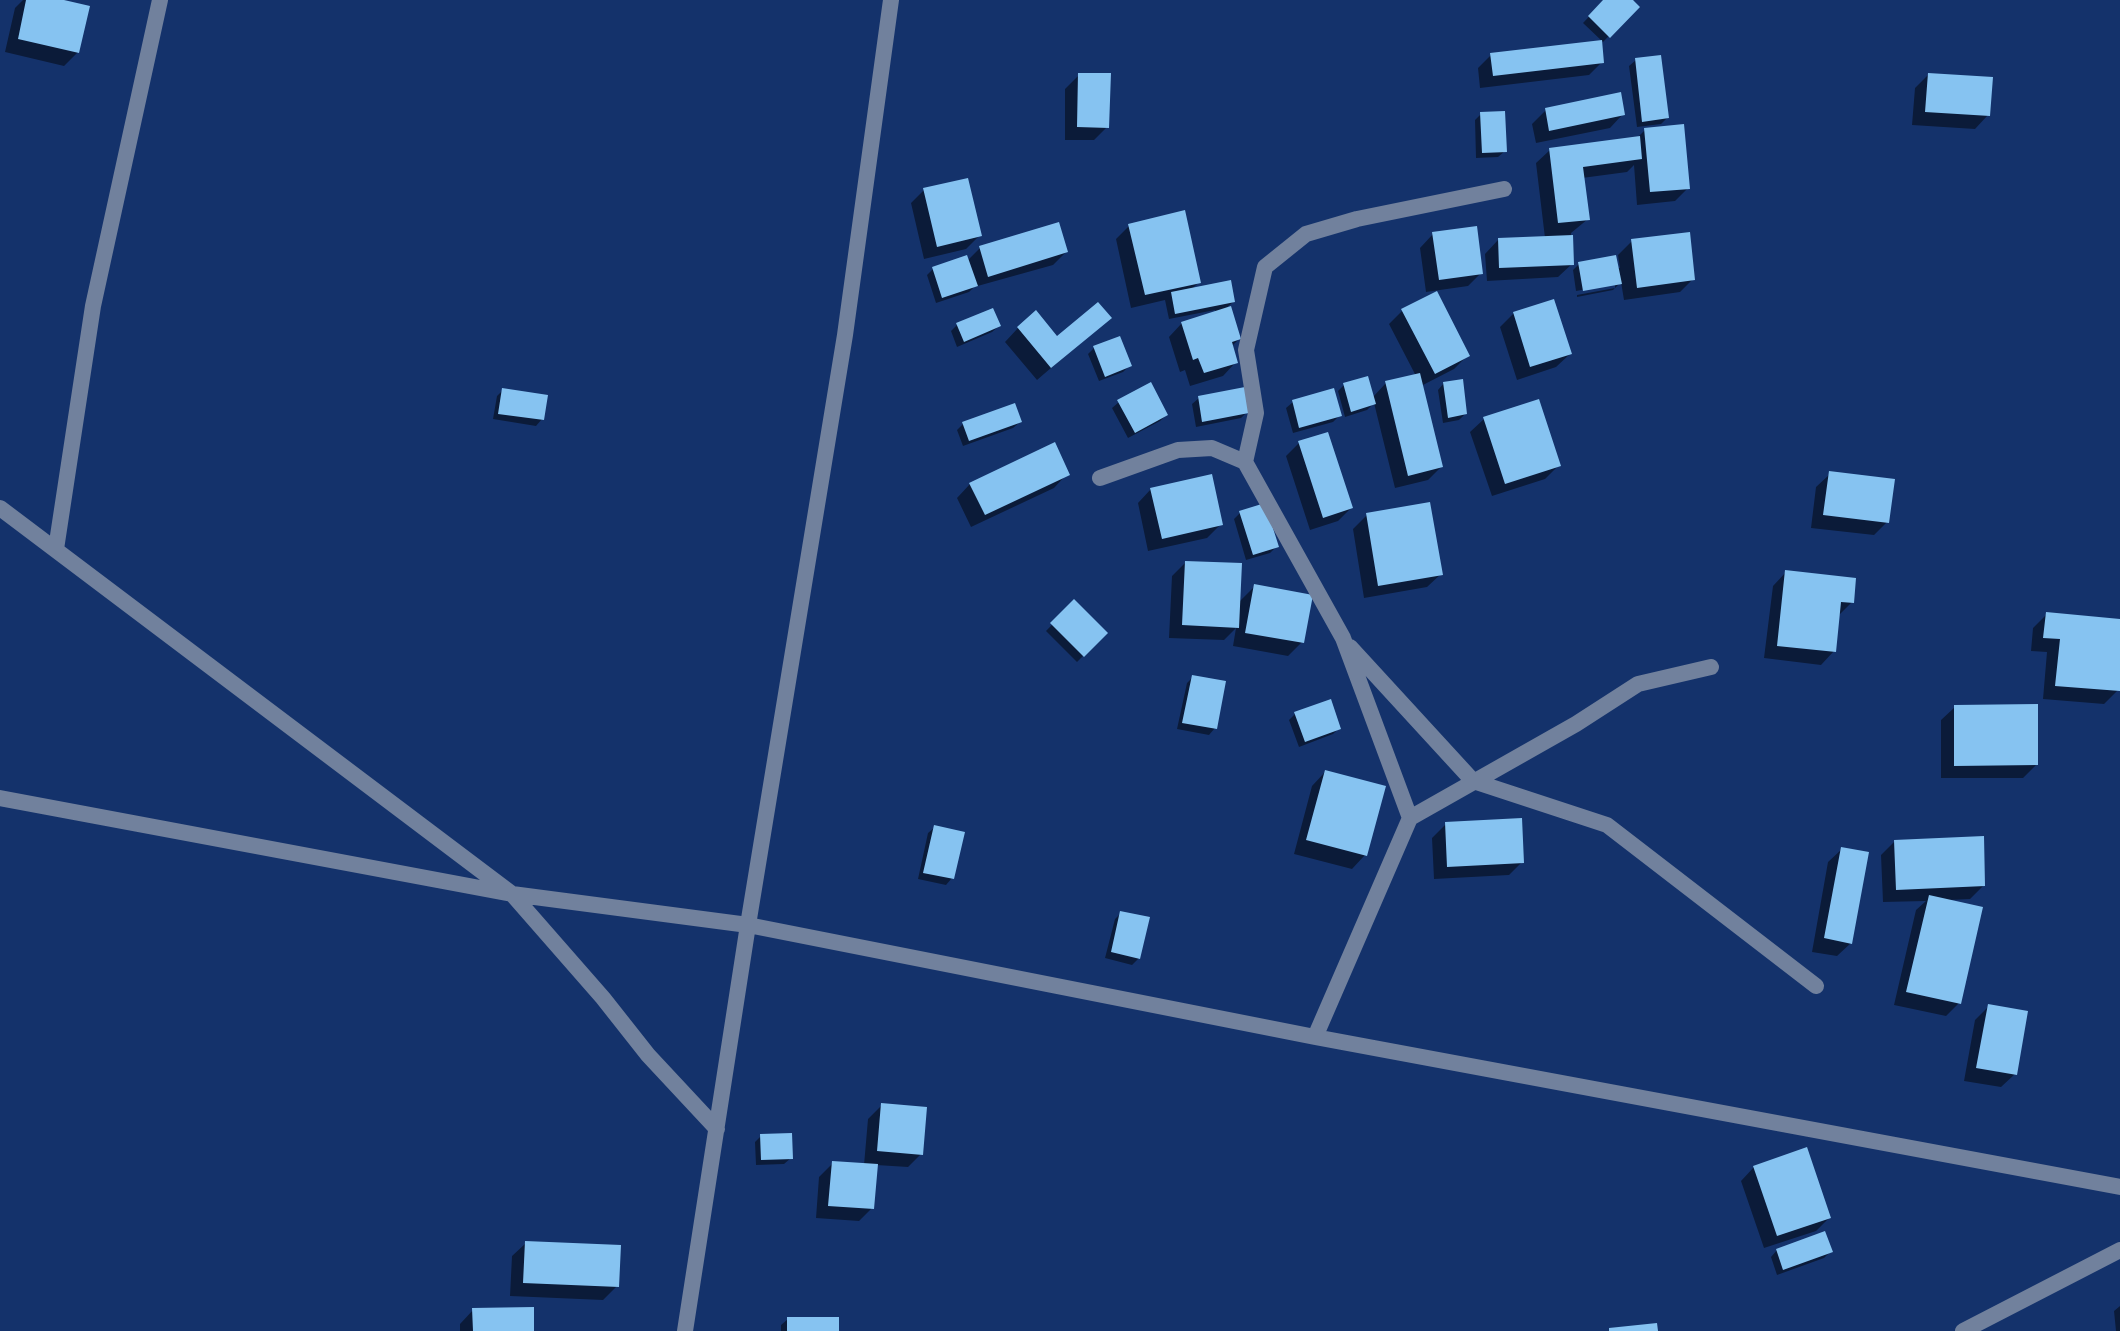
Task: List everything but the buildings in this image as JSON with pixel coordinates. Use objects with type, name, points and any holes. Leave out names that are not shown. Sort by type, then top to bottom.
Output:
[{"type":"street","points":[[56,549],[93,306],[160,0]]},
{"type":"street","points":[[685,1331],[845,335],[891,0]]},
{"type":"street","points":[[1245,462],[1256,413],[1246,350],[1265,267],[1306,234],[1357,219],[1504,189]]},
{"type":"street","points":[[1100,478],[1178,450],[1212,448],[1245,462],[1343,638],[1410,818]]},
{"type":"street","points":[[0,508],[512,894],[603,998],[648,1055],[717,1129]]},
{"type":"street","points":[[1343,638],[1473,781],[1607,825],[1816,986]]},
{"type":"street","points":[[1315,1037],[1410,818],[1576,724],[1638,684],[1711,667]]},
{"type":"street","points":[[0,798],[512,894],[748,925],[1315,1037],[2120,1187]]},
{"type":"street","points":[[1963,1331],[2120,1250]]}]
